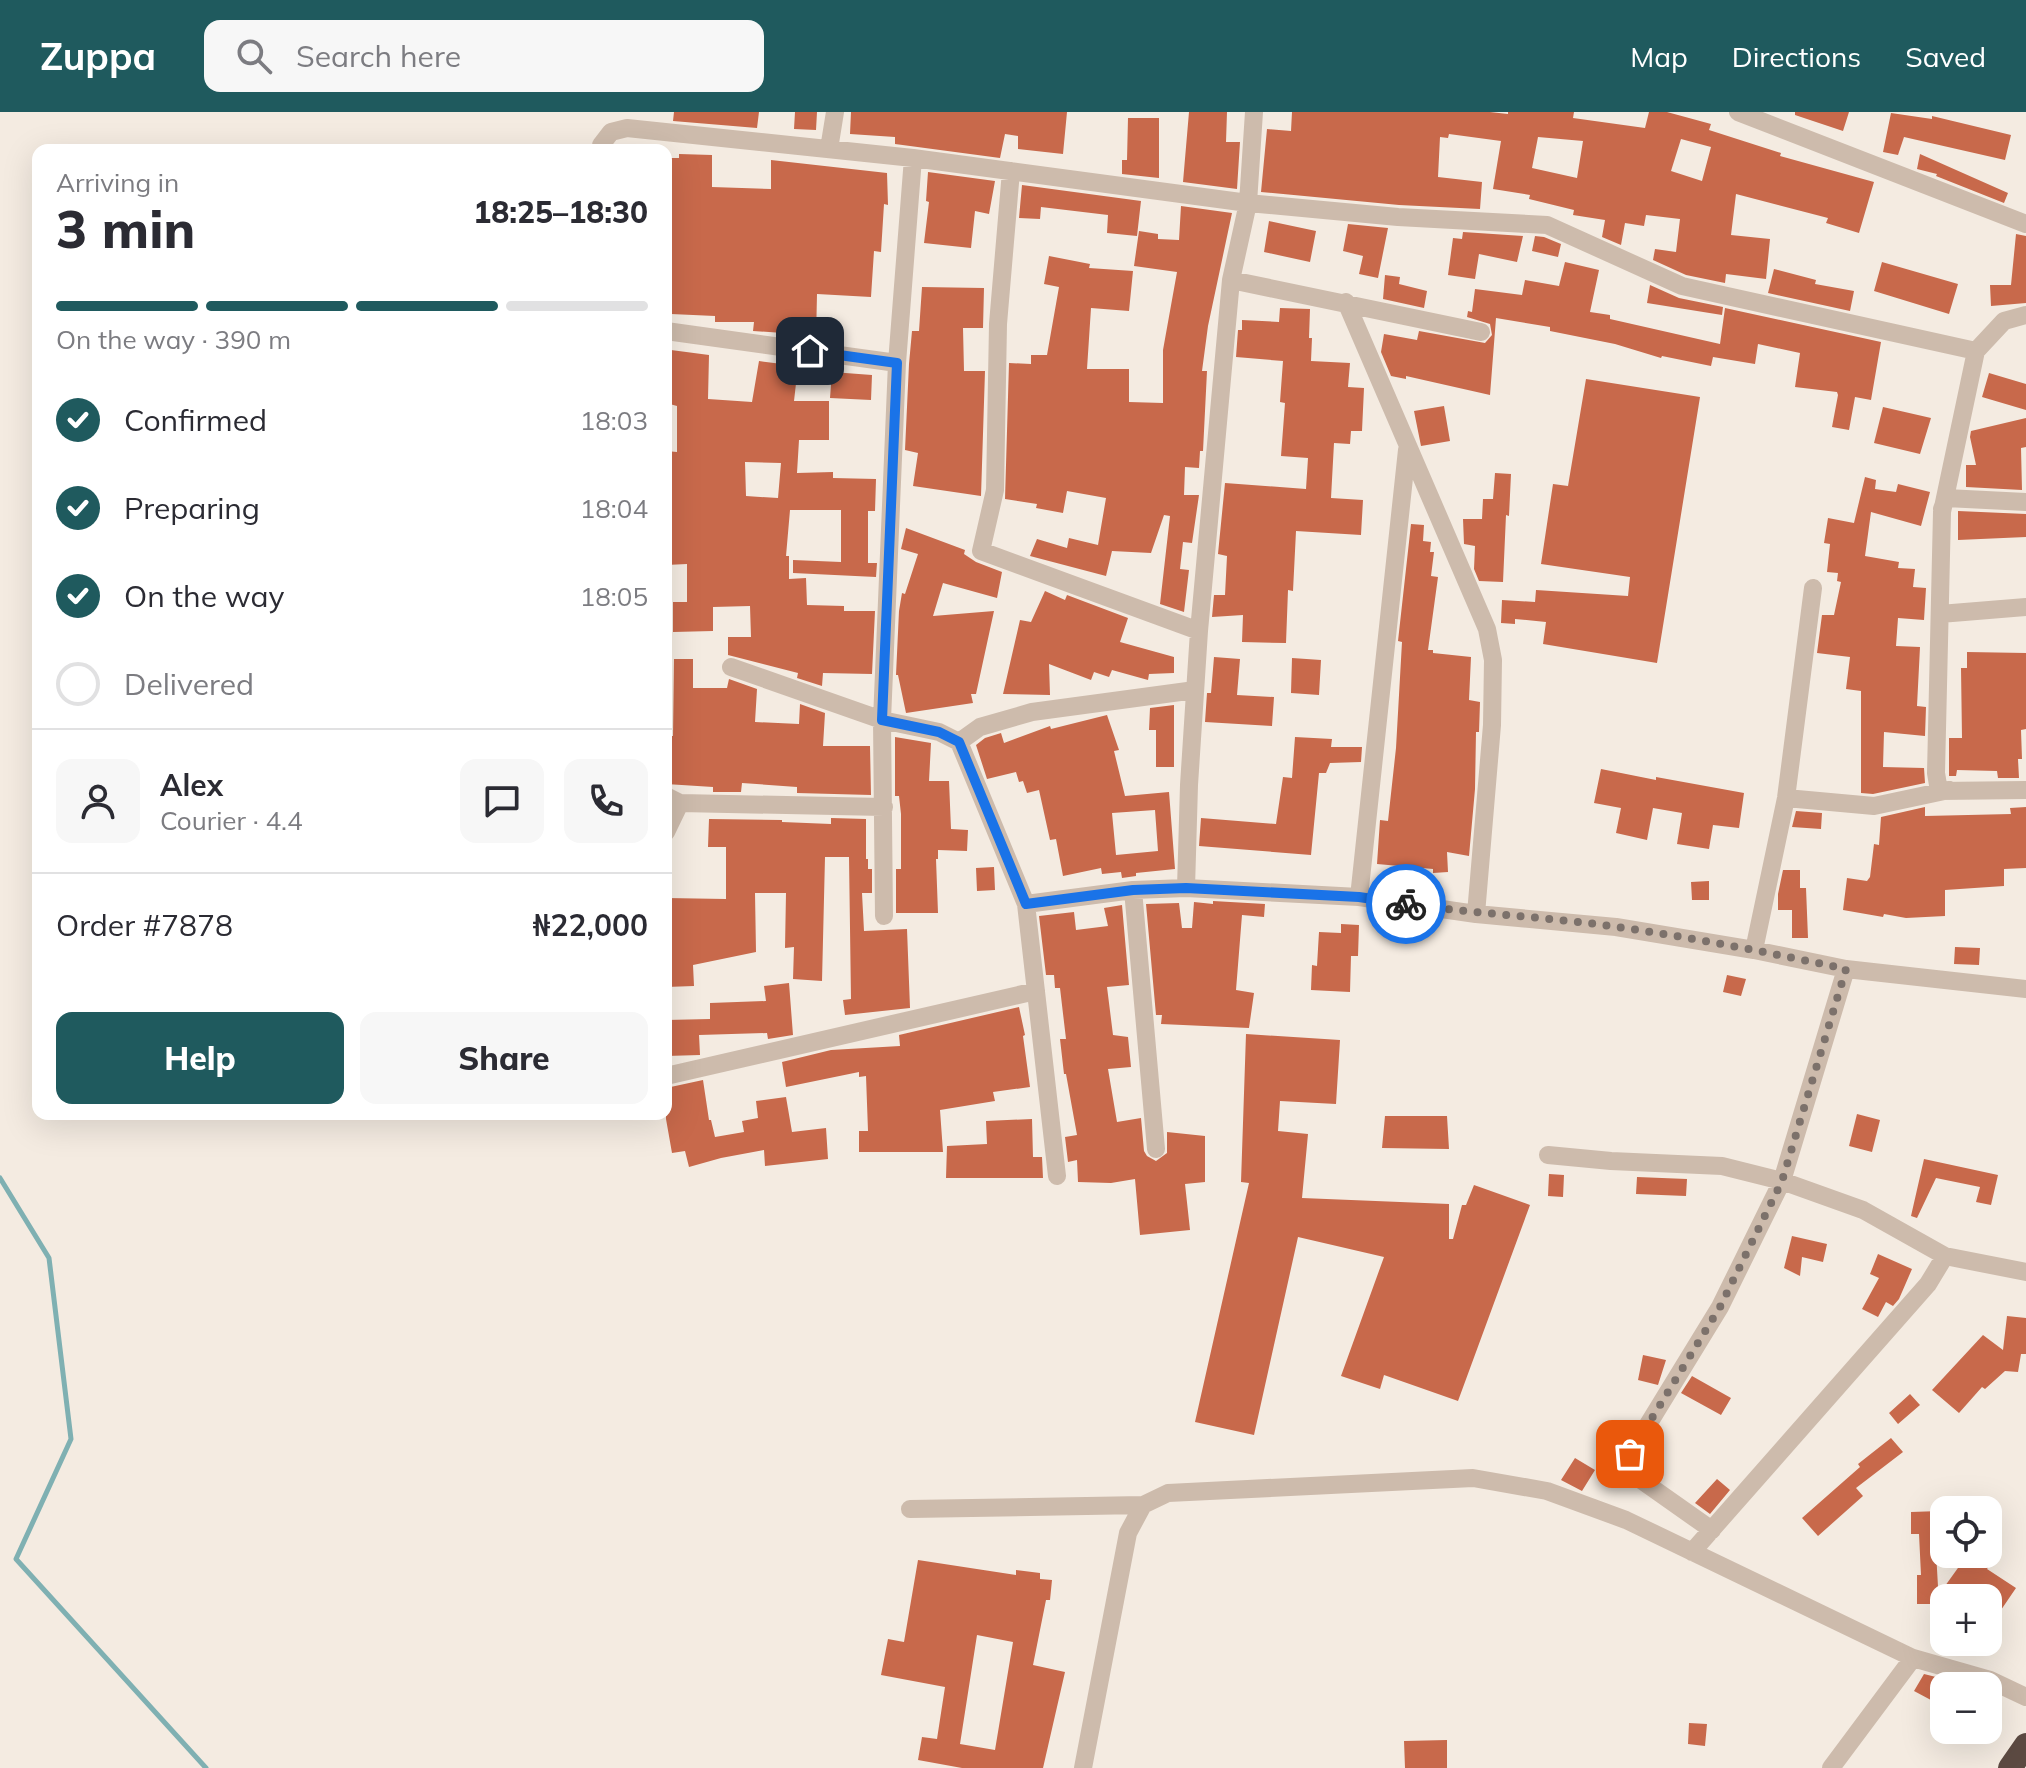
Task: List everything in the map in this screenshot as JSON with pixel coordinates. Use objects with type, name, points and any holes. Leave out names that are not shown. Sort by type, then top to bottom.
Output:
[{"type":"highway","points":[[2010,1768],[2026,1745]]},
{"type":"street","points":[[829,149],[835,112]]},
{"type":"street","points":[[1186,888],[1199,631],[1231,280],[1248,203],[1254,112]]},
{"type":"street","points":[[1738,112],[2026,224]]},
{"type":"street","points":[[602,144],[611,132],[627,128],[913,158],[1248,203],[1398,217],[1547,225],[1682,286],[1976,351]]},
{"type":"street","points":[[884,916],[882,720],[897,363],[913,158]]},
{"type":"street","points":[[1011,171],[998,324],[995,490],[981,551],[1199,631]]},
{"type":"street","points":[[1231,280],[1481,332]]},
{"type":"street","points":[[1346,302],[1487,629],[1493,660],[1492,725],[1476,914]]},
{"type":"street","points":[[2026,315],[2004,321],[1976,351],[1942,512],[1936,773],[1939,791],[2026,790]]},
{"type":"street","points":[[672,332],[897,363]]},
{"type":"street","points":[[1359,897],[1407,447]]},
{"type":"street","points":[[1942,512],[1946,498],[2026,502]]},
{"type":"street","points":[[1754,950],[1786,798],[1813,588]]},
{"type":"street","points":[[1940,614],[2026,607]]},
{"type":"street","points":[[731,667],[882,720],[939,732],[959,742],[1026,904],[1057,1176]]},
{"type":"street","points":[[959,742],[980,727],[1032,712],[1195,690]]},
{"type":"street","points":[[1786,798],[1874,806],[1953,789]]},
{"type":"street","points":[[673,800],[884,807]]},
{"type":"street","points":[[1026,904],[1133,890],[1186,888],[1359,897],[1476,914],[1616,927],[1846,969],[2026,989]]},
{"type":"street","points":[[1133,890],[1156,1149]]},
{"type":"street","points":[[1712,1530],[1641,1480],[1632,1470],[1630,1454],[1720,1307],[1782,1181],[1846,969]]},
{"type":"street","points":[[672,1075],[1036,991]]},
{"type":"street","points":[[1548,1155],[1722,1166],[1782,1181],[1863,1210],[1945,1256],[2026,1272]]},
{"type":"street","points":[[1692,1552],[1928,1284],[1945,1256]]},
{"type":"street","points":[[910,1509],[1143,1505],[1168,1493],[1473,1478],[1547,1491],[1626,1520],[1913,1658],[1990,1680],[2026,1697]]},
{"type":"street","points":[[1083,1768],[1128,1533],[1143,1505]]},
{"type":"street","points":[[1831,1768],[1913,1658]]},
{"type":"building","points":[[674,112],[759,112],[757,128],[673,121]]},
{"type":"building","points":[[795,112],[817,112],[816,130],[794,129]]},
{"type":"building","points":[[851,112],[1067,112],[1063,154],[1018,149],[1018,136],[1005,134],[1000,158],[895,144],[895,137],[850,134]]},
{"type":"building","points":[[1189,112],[1227,112],[1226,142],[1240,142],[1237,189],[1183,182]]},
{"type":"building","points":[[1292,112],[1574,112],[1573,118],[1645,128],[1649,112],[1667,112],[1711,124],[1709,130],[1781,153],[1780,156],[1874,182],[1859,233],[1826,223],[1828,218],[1736,194],[1731,235],[1770,239],[1766,279],[1726,274],[1725,283],[1686,275],[1653,260],[1655,249],[1676,252],[1680,219],[1646,215],[1644,226],[1625,223],[1621,245],[1602,237],[1605,220],[1573,215],[1574,210],[1529,199],[1530,195],[1493,189],[1501,141],[1449,134],[1448,138],[1440,137],[1438,177],[1482,182],[1480,209],[1261,192],[1267,129],[1291,131]],"holes":[[[1538,137],[1583,141],[1577,178],[1532,168]],[[1681,139],[1711,147],[1702,181],[1671,171]]]},
{"type":"building","points":[[1795,112],[1849,112],[1843,131],[1795,115]]},
{"type":"building","points":[[1891,113],[1932,119],[1932,116],[2011,135],[2005,160],[1904,137],[1898,155],[1883,152]]},
{"type":"building","points":[[1128,118],[1159,118],[1159,178],[1122,174],[1122,160],[1127,160]]},
{"type":"building","points":[[679,154],[712,155],[712,187],[771,189],[771,160],[887,173],[888,205],[884,204],[881,252],[874,251],[871,297],[817,294],[816,339],[797,337],[797,334],[753,331],[754,322],[715,322],[715,316],[672,314],[672,158],[679,158]]},
{"type":"building","points":[[1920,154],[2008,193],[2004,203],[1937,174],[1917,169]]},
{"type":"building","points":[[928,172],[995,181],[989,214],[975,211],[971,248],[924,243],[929,202],[926,201]]},
{"type":"building","points":[[1022,185],[1141,201],[1137,236],[1107,233],[1108,215],[1041,207],[1040,219],[1019,218]]},
{"type":"building","points":[[1181,206],[1232,213],[1208,326],[1202,371],[1207,371],[1203,451],[1200,451],[1199,468],[1185,467],[1184,495],[1199,495],[1192,543],[1183,542],[1180,569],[1189,570],[1184,612],[1160,604],[1170,516],[1164,515],[1151,553],[1112,551],[1106,576],[1030,556],[1037,539],[1067,548],[1069,538],[1098,545],[1106,498],[1067,491],[1063,513],[1036,508],[1037,504],[1005,499],[1009,363],[1031,364],[1031,355],[1047,355],[1059,287],[1044,284],[1049,256],[1090,264],[1089,268],[1133,271],[1129,311],[1091,308],[1087,369],[1129,369],[1129,402],[1163,403],[1163,350],[1177,272],[1134,266],[1139,231],[1158,234],[1158,239],[1179,240]]},
{"type":"building","points":[[1269,221],[1316,231],[1310,262],[1264,252]]},
{"type":"building","points":[[1348,224],[1388,228],[1378,278],[1359,274],[1363,256],[1343,251]]},
{"type":"building","points":[[1463,232],[1523,236],[1517,262],[1479,254],[1475,279],[1448,275],[1453,238],[1462,239]]},
{"type":"building","points":[[2016,234],[2026,236],[2026,303],[1991,306],[1990,285],[2011,285]]},
{"type":"building","points":[[1535,236],[1561,244],[1558,257],[1532,251]]},
{"type":"building","points":[[1565,262],[1599,270],[1590,312],[1610,315],[1610,319],[1720,344],[1725,308],[1881,342],[1871,400],[1855,397],[1849,430],[1832,427],[1837,392],[1795,387],[1800,353],[1758,344],[1755,364],[1713,357],[1711,366],[1661,358],[1615,344],[1550,331],[1550,327],[1496,318],[1490,395],[1406,376],[1406,379],[1391,376],[1381,352],[1384,334],[1417,340],[1419,331],[1485,343],[1492,335],[1490,324],[1467,317],[1468,311],[1472,312],[1475,289],[1522,295],[1525,280],[1559,286]]},
{"type":"building","points":[[1882,262],[1958,284],[1949,314],[1874,291]]},
{"type":"building","points":[[1774,269],[1816,280],[1815,284],[1854,291],[1850,311],[1768,293]]},
{"type":"building","points":[[1385,275],[1400,277],[1399,284],[1427,291],[1424,308],[1383,299]]},
{"type":"building","points":[[1650,285],[1679,298],[1723,307],[1722,315],[1647,303]]},
{"type":"building","points":[[922,287],[984,288],[983,328],[963,328],[964,371],[985,371],[981,496],[913,486],[918,453],[905,450],[912,331],[919,331]]},
{"type":"building","points":[[1280,308],[1310,309],[1311,361],[1350,363],[1348,387],[1364,388],[1362,431],[1351,431],[1350,444],[1334,443],[1331,498],[1363,500],[1361,535],[1296,531],[1293,591],[1288,590],[1286,643],[1242,642],[1243,615],[1212,617],[1214,595],[1225,595],[1227,556],[1218,554],[1225,483],[1306,489],[1308,458],[1281,456],[1285,403],[1280,402],[1283,361],[1236,357],[1242,320],[1279,322]]},
{"type":"building","points":[[672,350],[709,355],[708,399],[752,402],[759,361],[798,366],[794,401],[829,401],[829,440],[799,440],[797,473],[833,472],[833,478],[876,479],[875,511],[868,511],[868,563],[877,563],[876,577],[793,573],[793,560],[841,562],[841,510],[790,510],[786,556],[789,556],[789,579],[806,578],[807,605],[844,606],[844,611],[875,611],[872,674],[823,673],[822,686],[797,678],[798,673],[728,655],[728,637],[751,637],[750,606],[713,607],[713,631],[673,632],[673,602],[687,602],[687,564],[672,565],[672,452],[677,452],[677,406],[672,405]],"holes":[[[745,462],[781,463],[778,498],[746,496]]]},
{"type":"building","points":[[832,372],[872,375],[871,400],[830,398]]},
{"type":"building","points":[[1989,373],[2026,384],[2026,410],[1982,397]]},
{"type":"building","points":[[1586,379],[1700,397],[1657,663],[1543,644],[1546,622],[1515,619],[1515,624],[1501,623],[1502,600],[1535,602],[1536,590],[1628,596],[1630,577],[1541,564],[1553,484],[1568,486]]},
{"type":"building","points":[[1444,406],[1450,441],[1421,446],[1414,411]]},
{"type":"building","points":[[1883,407],[1931,418],[1920,454],[1874,443]]},
{"type":"building","points":[[2026,418],[2026,447],[2021,448],[2022,490],[1966,487],[1966,465],[1976,465],[1971,431]]},
{"type":"building","points":[[1495,473],[1511,474],[1503,582],[1479,581],[1474,569],[1475,546],[1464,544],[1463,519],[1482,519],[1483,499],[1493,499]]},
{"type":"building","points":[[1865,477],[1876,480],[1875,489],[1896,492],[1898,484],[1930,492],[1921,526],[1871,512],[1865,556],[1899,562],[1898,568],[1915,569],[1913,587],[1926,588],[1924,620],[1898,618],[1896,646],[1920,647],[1917,706],[1926,707],[1925,736],[1884,732],[1883,767],[1924,768],[1925,783],[1873,794],[1861,793],[1861,691],[1846,689],[1850,657],[1817,653],[1822,615],[1834,615],[1841,582],[1837,581],[1838,573],[1827,572],[1830,544],[1824,543],[1828,518],[1854,523]]},
{"type":"building","points":[[1958,511],[2026,514],[2026,537],[1958,540]]},
{"type":"building","points":[[1411,524],[1424,525],[1423,541],[1431,542],[1430,552],[1434,552],[1431,576],[1438,577],[1428,650],[1471,657],[1469,700],[1480,702],[1469,856],[1447,852],[1448,872],[1433,873],[1433,869],[1377,864],[1380,820],[1388,821],[1396,748],[1402,642],[1398,641]]},
{"type":"building","points":[[906,528],[965,550],[964,554],[976,562],[1002,572],[997,598],[943,583],[933,616],[994,611],[976,694],[971,694],[973,703],[906,713],[896,675],[899,611],[902,593],[905,594],[918,554],[901,549]]},
{"type":"building","points":[[1045,591],[1065,600],[1067,595],[1128,618],[1120,642],[1174,657],[1174,673],[1149,674],[1148,680],[1112,670],[1109,677],[1094,672],[1091,680],[1049,664],[1050,695],[1003,694],[1020,620],[1031,622]]},
{"type":"building","points":[[1967,652],[2026,653],[2026,729],[2021,730],[2019,778],[1998,778],[1997,771],[1957,770],[1956,776],[1949,776],[1949,738],[1962,738],[1961,668],[1967,668]]},
{"type":"building","points":[[1214,657],[1240,659],[1237,695],[1274,697],[1272,726],[1205,722]]},
{"type":"building","points":[[1292,658],[1321,660],[1319,695],[1291,693]]},
{"type":"building","points":[[674,659],[693,659],[693,688],[727,688],[729,679],[757,689],[755,722],[799,724],[800,704],[825,713],[823,746],[870,746],[871,795],[797,793],[797,787],[742,783],[741,792],[713,792],[713,787],[672,784]]},
{"type":"building","points":[[1174,705],[1174,767],[1156,767],[1156,730],[1149,730],[1150,708]]},
{"type":"building","points":[[1107,715],[1119,750],[1114,751],[1125,796],[1169,792],[1175,869],[1136,873],[1136,876],[1122,878],[1121,872],[1102,874],[1101,868],[1063,876],[1056,839],[1050,840],[1039,790],[1027,793],[1016,772],[987,779],[976,745],[985,738],[1001,733],[1004,743],[1050,726],[1051,729]],"holes":[[[1155,810],[1158,851],[1116,855],[1112,813]]]},
{"type":"building","points":[[895,737],[931,743],[929,781],[949,781],[951,829],[968,830],[967,851],[938,850],[938,913],[896,913],[896,869],[901,869],[901,814],[899,796],[895,796]]},
{"type":"building","points":[[1295,737],[1332,739],[1331,747],[1362,747],[1361,762],[1330,763],[1326,773],[1319,773],[1311,855],[1199,846],[1201,818],[1276,824],[1283,777],[1292,778]]},
{"type":"building","points":[[1601,769],[1744,793],[1739,828],[1713,825],[1709,849],[1677,844],[1682,813],[1653,808],[1647,840],[1616,833],[1621,808],[1594,803]]},
{"type":"building","points":[[1925,807],[1925,816],[2011,814],[2010,808],[2026,807],[2026,868],[2004,869],[2004,886],[1945,890],[1945,916],[1906,918],[1884,914],[1883,917],[1843,910],[1847,878],[1867,881],[1870,877],[1874,844],[1879,845],[1881,817]]},
{"type":"building","points":[[1796,811],[1822,813],[1821,829],[1792,827]]},
{"type":"building","points":[[831,818],[866,819],[866,859],[868,869],[872,869],[872,893],[862,893],[864,931],[907,929],[910,1008],[845,1015],[843,1000],[851,999],[849,857],[825,857],[822,981],[793,979],[794,947],[785,948],[786,893],[755,893],[756,952],[693,965],[694,986],[672,987],[672,898],[726,899],[726,847],[708,847],[709,819],[831,824]]},
{"type":"building","points":[[994,867],[995,890],[977,891],[976,868]]},
{"type":"building","points":[[1783,870],[1800,870],[1800,888],[1806,888],[1808,938],[1792,938],[1792,910],[1778,910]]},
{"type":"building","points":[[1709,881],[1709,900],[1692,900],[1691,882]]},
{"type":"building","points":[[1213,901],[1265,904],[1264,917],[1242,915],[1236,990],[1254,993],[1249,1028],[1161,1024],[1162,1015],[1156,1015],[1146,904],[1179,903],[1182,928],[1192,928],[1194,902],[1213,904]]},
{"type":"building","points":[[1122,905],[1129,985],[1107,987],[1113,1035],[1128,1037],[1131,1067],[1108,1069],[1117,1122],[1141,1118],[1144,1151],[1156,1161],[1167,1153],[1167,1132],[1205,1136],[1205,1182],[1185,1184],[1190,1230],[1140,1235],[1135,1179],[1111,1183],[1078,1182],[1077,1160],[1068,1162],[1065,1137],[1077,1135],[1064,1074],[1060,1039],[1066,1039],[1060,988],[1055,988],[1054,975],[1046,975],[1039,916],[1074,912],[1076,930],[1108,926],[1104,908]]},
{"type":"building","points":[[1341,924],[1359,925],[1358,956],[1351,956],[1350,992],[1311,990],[1312,965],[1317,966],[1319,932],[1341,933]]},
{"type":"building","points":[[1955,947],[1980,948],[1979,965],[1954,964]]},
{"type":"building","points":[[1727,975],[1746,979],[1741,996],[1723,992]]},
{"type":"building","points":[[789,983],[793,1035],[768,1039],[767,1033],[699,1035],[700,1055],[672,1056],[672,1020],[710,1019],[710,1003],[766,1001],[764,986]]},
{"type":"building","points":[[1019,1007],[1030,1087],[993,1092],[995,1101],[940,1110],[943,1152],[859,1152],[859,1131],[868,1131],[866,1076],[859,1077],[859,1072],[786,1087],[782,1062],[831,1050],[900,1046],[899,1035]]},
{"type":"building","points":[[1246,1034],[1340,1040],[1336,1104],[1280,1101],[1278,1131],[1308,1134],[1302,1198],[1449,1204],[1449,1239],[1453,1239],[1462,1205],[1466,1205],[1474,1185],[1530,1205],[1458,1401],[1384,1375],[1380,1389],[1341,1376],[1384,1257],[1298,1237],[1254,1435],[1195,1422],[1249,1183],[1241,1182]]},
{"type":"building","points":[[703,1080],[715,1137],[744,1132],[742,1121],[758,1118],[756,1101],[786,1097],[792,1132],[826,1128],[828,1159],[765,1166],[764,1150],[689,1167],[685,1151],[672,1153],[666,1120],[672,1120],[672,1087]]},
{"type":"building","points":[[1857,1114],[1880,1120],[1872,1152],[1849,1146]]},
{"type":"building","points":[[1385,1116],[1447,1116],[1449,1149],[1382,1148]]},
{"type":"building","points":[[1032,1119],[1033,1157],[1042,1157],[1043,1178],[946,1178],[947,1146],[987,1144],[986,1121]]},
{"type":"building","points":[[1924,1159],[1998,1175],[1991,1205],[1976,1202],[1980,1187],[1936,1178],[1917,1218],[1911,1216]]},
{"type":"building","points":[[1549,1174],[1564,1175],[1563,1197],[1548,1196]]},
{"type":"building","points":[[1637,1177],[1687,1179],[1686,1196],[1636,1194]]},
{"type":"building","points":[[1792,1236],[1827,1244],[1823,1262],[1802,1257],[1800,1276],[1784,1268]]},
{"type":"building","points":[[1878,1254],[1912,1269],[1899,1299],[1893,1306],[1886,1302],[1878,1317],[1862,1309],[1879,1278],[1870,1274]]},
{"type":"building","points":[[2007,1316],[2026,1318],[2026,1354],[2021,1354],[2018,1372],[2005,1371],[1985,1389],[1982,1387],[1959,1413],[1932,1390],[1983,1335],[2003,1350]]},
{"type":"building","points":[[1643,1355],[1666,1360],[1658,1385],[1638,1380]]},
{"type":"building","points":[[1692,1376],[1731,1398],[1721,1415],[1681,1393]]},
{"type":"building","points":[[1910,1394],[1920,1405],[1898,1424],[1889,1413]]},
{"type":"building","points":[[1891,1438],[1903,1452],[1856,1488],[1863,1496],[1818,1536],[1802,1518],[1860,1467],[1858,1464]]},
{"type":"building","points":[[1575,1458],[1595,1470],[1582,1491],[1561,1480]]},
{"type":"building","points":[[1717,1479],[1730,1490],[1710,1514],[1695,1503]]},
{"type":"building","points":[[1930,1511],[1930,1568],[1937,1568],[1938,1584],[1930,1584],[1930,1604],[1917,1604],[1917,1575],[1921,1575],[1919,1534],[1911,1534],[1911,1512]]},
{"type":"building","points":[[918,1560],[1016,1575],[1016,1570],[1040,1573],[1040,1579],[1052,1580],[1050,1600],[1046,1600],[1033,1665],[1065,1672],[1043,1768],[962,1768],[918,1760],[922,1737],[937,1739],[945,1687],[881,1675],[888,1639],[904,1642]],"holes":[[[977,1635],[1013,1642],[995,1750],[960,1744]]]},
{"type":"building","points":[[1958,1568],[1988,1568],[2016,1588],[2002,1608],[2002,1584],[1946,1584]]},
{"type":"building","points":[[1924,1674],[1930,1676],[1930,1700],[1914,1691]]},
{"type":"building","points":[[1689,1723],[1707,1724],[1705,1746],[1688,1744]]},
{"type":"building","points":[[1447,1740],[1447,1768],[1405,1768],[1404,1741]]},
{"type":"waterway","points":[[0,1178],[49,1258],[71,1439],[16,1559],[206,1768]]},
{"type":"way so far","points":[[1406,904],[1616,927],[1846,969],[1782,1181],[1720,1307],[1630,1454]]},
{"type":"route","points":[[810,351],[897,363],[882,720],[939,732],[959,742],[1026,904],[1133,890],[1186,888],[1359,897],[1406,904]]}]
